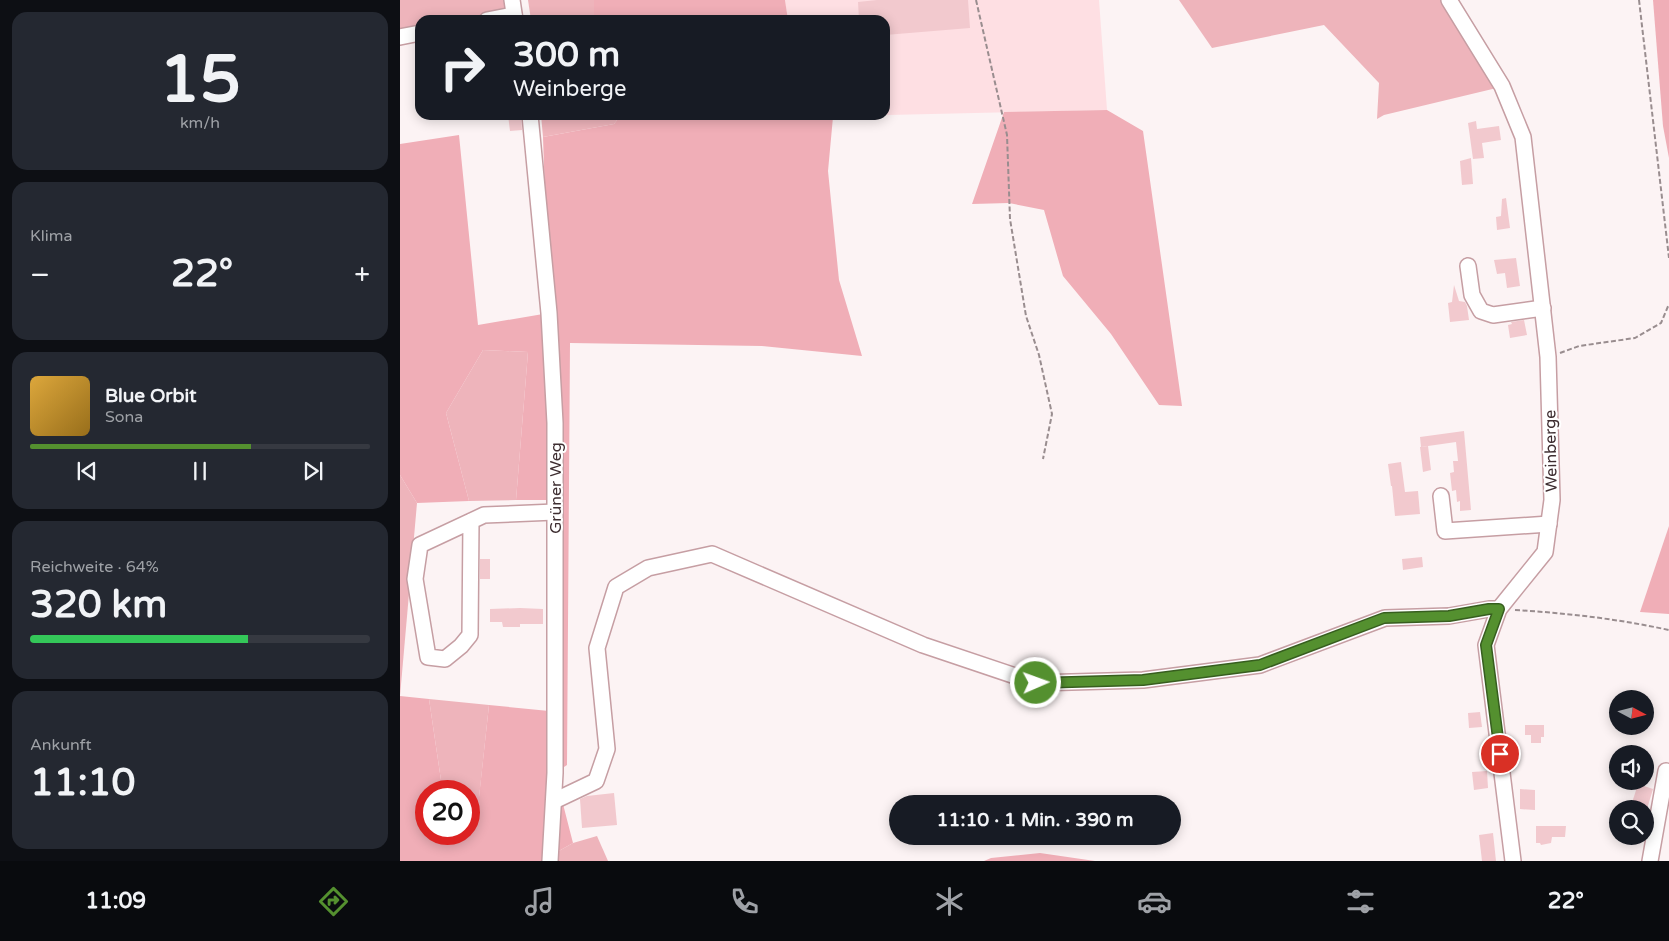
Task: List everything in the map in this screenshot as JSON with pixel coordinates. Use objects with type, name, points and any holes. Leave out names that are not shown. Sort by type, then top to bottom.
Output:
[{"type":"street","name":"Weinberge","points":[[1449,0],[1502,86],[1523,138],[1548,357],[1552,500],[1545,552],[1499,609],[1486,645],[1513,861]]},
{"type":"street","points":[[400,37],[415,34]]},
{"type":"street","name":"Grüner Weg","points":[[530,120],[549,313],[555,424],[554,801],[550,861]]},
{"type":"street","points":[[1468,266],[1472,295],[1481,311],[1493,315],[1543,308]]},
{"type":"street","points":[[1441,496],[1444,531],[1548,524]]},
{"type":"street","points":[[471,521],[470,635],[461,646],[445,659],[428,657],[415,579],[420,545],[471,521],[484,515],[555,512]]},
{"type":"street","points":[[554,801],[596,781],[607,749],[597,648],[616,587],[648,568],[712,554],[923,645],[1036,683],[1143,680],[1260,665],[1384,618],[1449,616],[1499,609]]},
{"type":"street","points":[[1650,861],[1666,771]]},
{"type":"path","points":[[976,0],[1007,135],[1010,219],[1026,316],[1039,355],[1052,414],[1043,459]]},
{"type":"path","points":[[1639,0],[1669,258]]},
{"type":"path","points":[[1548,357],[1579,346],[1634,338],[1660,323],[1669,304]]},
{"type":"path","points":[[1499,609],[1556,612],[1638,623],[1669,630]]},
{"type":"shaded area","points":[[400,0],[511,0],[514,15],[415,15],[415,34],[400,37]]},
{"type":"shaded area","points":[[528,0],[594,0],[594,15],[530,15]]},
{"type":"shaded area","points":[[594,0],[785,0],[787,15],[594,15]]},
{"type":"shaded area","points":[[785,0],[1099,0],[1107,110],[890,115],[890,15],[787,15]]},
{"type":"shaded area","points":[[1179,0],[1449,0],[1505,86],[1384,115],[1377,119],[1379,83],[1324,25],[1212,48]]},
{"type":"shaded area","points":[[1653,0],[1669,0],[1669,158],[1663,126]]},
{"type":"shaded area","points":[[1107,110],[1143,131],[1182,406],[1159,405],[1111,334],[1063,276],[1044,210],[1009,203],[972,204],[1004,112]]},
{"type":"shaded area","points":[[541,120],[617,120],[614,124],[543,137]]},
{"type":"shaded area","points":[[617,120],[833,120],[828,171],[839,280],[862,356],[762,346],[570,343],[567,765],[555,773],[573,843],[541,861],[400,861],[400,696],[429,699],[441,780],[415,780],[415,845],[480,845],[480,788],[489,705],[549,711],[549,500],[516,500],[528,352],[483,350],[446,413],[469,501],[417,503],[400,475],[400,144],[459,135],[478,325],[549,313],[543,137],[614,124]]},
{"type":"shaded area","points":[[483,350],[528,352],[516,500],[469,501],[446,413]]},
{"type":"shaded area","points":[[400,475],[417,503],[400,696]]},
{"type":"shaded area","points":[[1669,526],[1669,614],[1640,612]]},
{"type":"shaded area","points":[[429,699],[489,705],[480,789],[480,780],[441,780]]},
{"type":"shaded area","points":[[597,836],[608,861],[541,861],[573,843]]},
{"type":"shaded area","points":[[1040,853],[1095,861],[984,861],[991,858]]},
{"type":"building","points":[[877,0],[968,0],[970,28],[890,35],[890,15],[859,15],[858,2]]},
{"type":"building","points":[[509,120],[521,120],[522,130],[510,131]]},
{"type":"building","points":[[1476,121],[1477,129],[1499,126],[1501,140],[1482,143],[1484,158],[1473,159],[1468,123]]},
{"type":"building","points":[[1471,158],[1473,184],[1462,185],[1460,161]]},
{"type":"building","points":[[1506,198],[1510,228],[1497,230],[1496,217],[1501,216],[1502,199]]},
{"type":"building","points":[[1516,258],[1520,286],[1507,288],[1505,273],[1497,274],[1494,260]]},
{"type":"building","points":[[1454,285],[1459,301],[1465,302],[1467,306],[1469,320],[1450,322],[1448,303],[1452,302]]},
{"type":"building","points":[[1524,320],[1527,335],[1510,338],[1508,325],[1512,324],[1511,322]]},
{"type":"building","points":[[1464,431],[1471,510],[1460,511],[1460,501],[1457,502],[1456,490],[1452,491],[1450,473],[1454,472],[1453,461],[1458,461],[1456,442],[1421,447],[1420,437]]},
{"type":"building","points":[[1428,446],[1431,470],[1423,472],[1420,447]]},
{"type":"building","points":[[1401,462],[1405,492],[1418,491],[1420,514],[1395,516],[1388,464]]},
{"type":"building","points":[[1422,557],[1423,567],[1403,570],[1402,559]]},
{"type":"building","points":[[480,559],[490,559],[490,579],[480,579]]},
{"type":"building","points":[[490,609],[543,609],[543,624],[520,624],[520,627],[503,627],[502,622],[490,622]]},
{"type":"building","points":[[1480,712],[1482,727],[1469,728],[1468,713]]},
{"type":"building","points":[[1525,725],[1544,725],[1544,737],[1541,737],[1541,743],[1531,743],[1531,735],[1525,735]]},
{"type":"building","points":[[1487,771],[1488,788],[1474,790],[1472,772]]},
{"type":"building","points":[[1520,789],[1535,790],[1535,810],[1520,809]]},
{"type":"building","points":[[1636,790],[1653,790],[1650,800],[1633,800]]},
{"type":"building","points":[[614,793],[617,825],[582,828],[580,799],[587,796]]},
{"type":"building","points":[[1536,826],[1566,826],[1565,837],[1552,837],[1551,843],[1541,845],[1536,843]]},
{"type":"building","points":[[1493,833],[1496,861],[1482,861],[1479,835]]},
{"type":"route","points":[[1036,683],[1143,680],[1260,665],[1384,618],[1449,616],[1499,609],[1486,645],[1500,754]]}]
